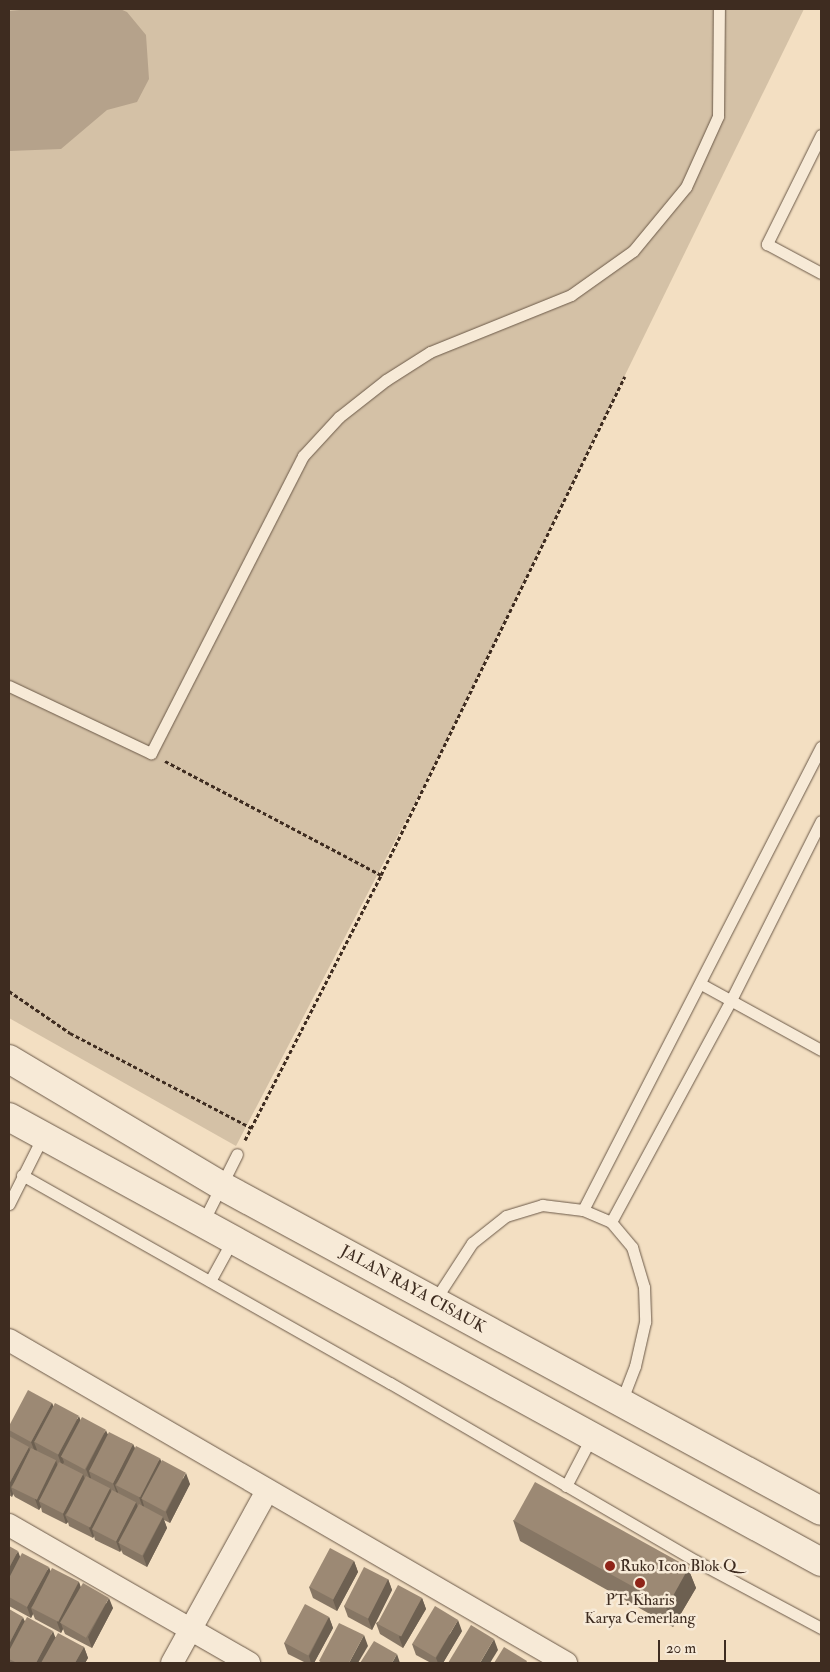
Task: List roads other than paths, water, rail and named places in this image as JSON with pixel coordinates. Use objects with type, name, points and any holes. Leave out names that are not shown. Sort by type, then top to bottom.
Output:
[{"type":"main road","name":"JALAN RAYA CISAUK","points":[[9,1058],[222,1186],[821,1511]]},
{"type":"main road","points":[[9,1117],[202,1224],[233,1238],[592,1438],[821,1562]]},
{"type":"street","points":[[9,1340],[566,1663]]},
{"type":"street","points":[[172,1663],[267,1491]]},
{"type":"street","points":[[9,1525],[249,1663]]},
{"type":"lane","points":[[9,686],[151,753],[303,456],[339,417],[386,380],[430,352],[571,295],[633,251],[686,187],[718,116],[719,9]]},
{"type":"lane","points":[[821,135],[767,244],[821,272]]},
{"type":"lane","points":[[583,1210],[821,747]]},
{"type":"lane","points":[[611,1222],[731,1000],[821,821]]},
{"type":"lane","points":[[700,984],[821,1050]]},
{"type":"lane","points":[[9,1204],[22,1175],[44,1136]]},
{"type":"lane","points":[[202,1224],[237,1154]]},
{"type":"lane","points":[[22,1175],[696,1561],[821,1628]]},
{"type":"lane","points":[[435,1300],[472,1242],[506,1216],[542,1205],[583,1210],[611,1222],[632,1247],[644,1287],[645,1322],[635,1366],[621,1403]]},
{"type":"lane","points":[[210,1281],[233,1238]]},
{"type":"lane","points":[[566,1486],[592,1438]]},
{"type":"place","name":"Ruko Icon Blok Q","points":[[610,1566]]},
{"type":"place","name":"PT. Kharis Karya Cemerlang","points":[[640,1583]]}]
